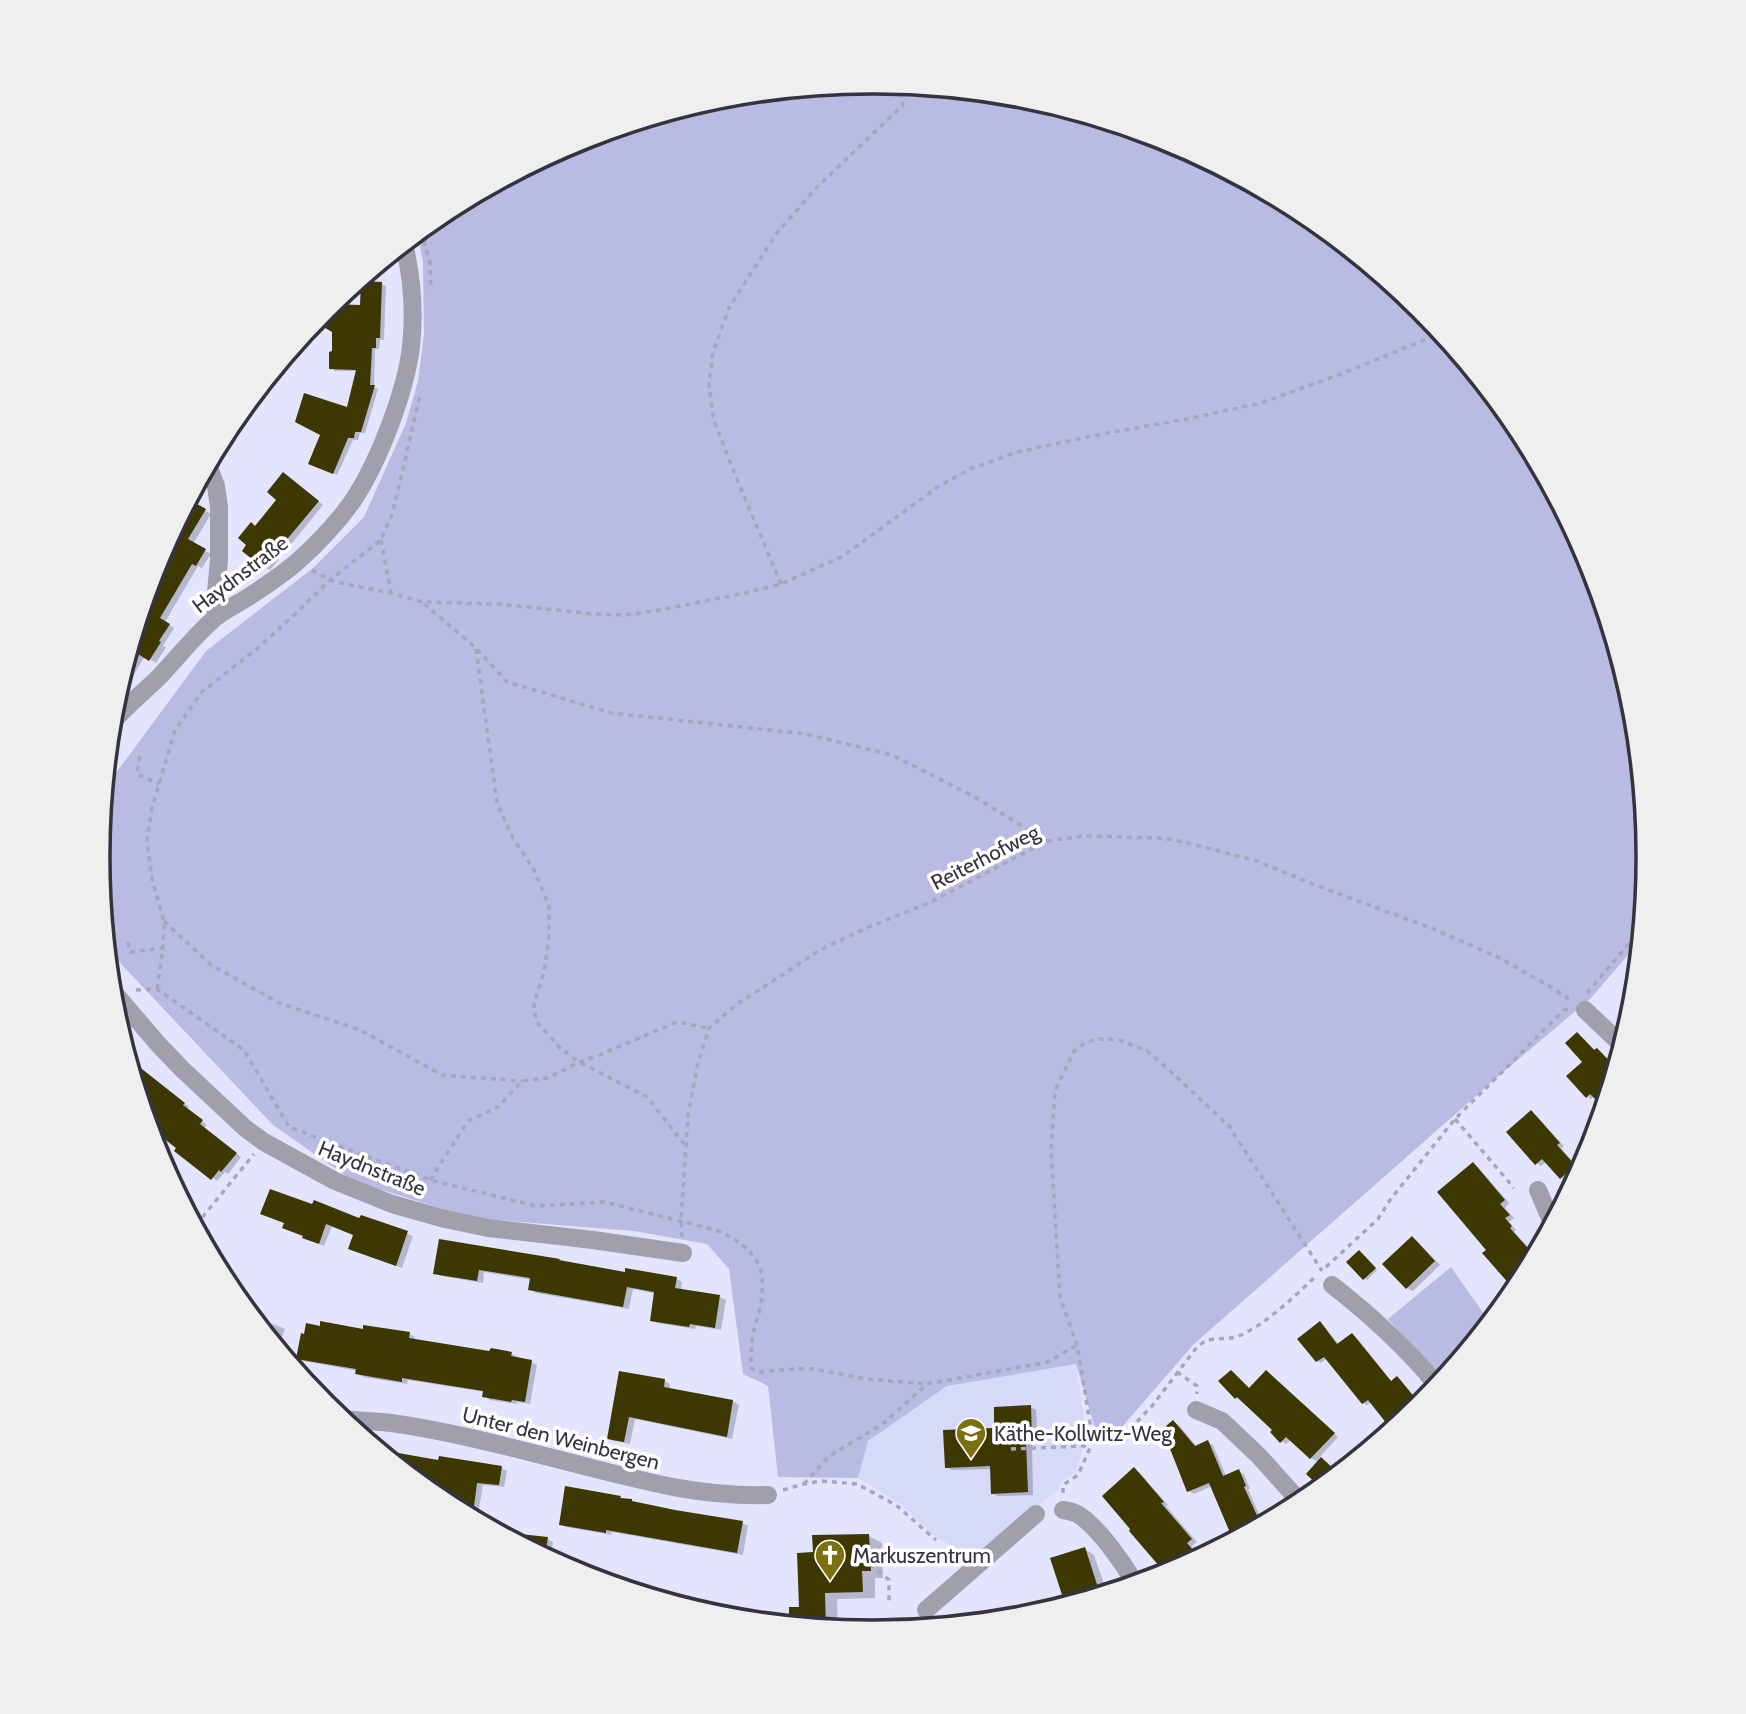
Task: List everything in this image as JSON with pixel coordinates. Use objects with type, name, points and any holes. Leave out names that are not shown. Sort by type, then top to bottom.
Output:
[{"type":"street","name":"Haydnstraße","points":[[125,708],[216,617],[298,562],[351,503],[370,472],[405,380],[412,336],[412,297],[406,255]]},
{"type":"street","points":[[213,477],[219,507],[216,617]]},
{"type":"street","points":[[1585,1003],[1614,1036]]},
{"type":"street","name":"Haydnstraße","points":[[125,1008],[174,1061],[245,1128],[264,1142],[335,1181],[392,1204],[488,1228],[683,1253]]},
{"type":"street","points":[[1538,1190],[1547,1212]]},
{"type":"street","points":[[1327,1278],[1430,1377]]},
{"type":"street","points":[[1196,1409],[1222,1421],[1259,1456],[1293,1494]]},
{"type":"street","name":"Unter den Weinbergen","points":[[360,1420],[390,1423],[465,1437],[662,1486],[714,1494],[768,1494]]},
{"type":"street","points":[[1063,1510],[1078,1513],[1097,1532],[1130,1575]]},
{"type":"street","points":[[926,1610],[1036,1514]]},
{"type":"path","points":[[781,584],[713,418],[709,383],[713,352],[729,308],[776,234],[816,188],[902,105],[900,95]]},
{"type":"path","points":[[330,580],[391,593],[422,603],[499,604],[593,614],[625,615],[745,593],[781,584],[843,556],[938,487],[970,469],[1017,452],[1261,403],[1431,338]]},
{"type":"path","points":[[391,593],[380,540],[330,580],[259,648],[202,692],[175,730],[152,808],[146,840],[152,878],[164,921],[157,989],[244,1050],[289,1127],[430,1180],[537,1206],[605,1202],[719,1231],[734,1239],[746,1248],[760,1268],[763,1281],[760,1309],[752,1336],[751,1368],[759,1372],[807,1368],[867,1379],[924,1385],[1048,1362],[1077,1345]]},
{"type":"path","points":[[422,603],[476,648],[507,682],[612,713],[806,734],[892,755],[975,797],[1047,841]]},
{"type":"path","points":[[476,648],[497,803],[513,838],[533,868],[549,906],[549,938],[544,972],[534,1004],[536,1021],[560,1048],[579,1062],[647,1097],[685,1146]]},
{"type":"path","points":[[139,756],[138,774],[159,784]]},
{"type":"path","name":"Reiterhofweg","points":[[709,1028],[736,1005],[820,950],[931,902],[1047,841],[1084,836],[1159,838],[1257,862],[1431,928],[1500,958],[1554,989],[1585,1003]]},
{"type":"path","points":[[164,921],[210,964],[278,1003],[360,1030],[442,1075],[522,1081],[548,1078],[579,1062],[677,1022],[709,1028],[697,1067],[688,1115],[681,1221],[683,1253]]},
{"type":"path","points":[[128,942],[130,952],[163,948]]},
{"type":"path","points":[[1093,1441],[1110,1440],[1128,1431],[1197,1347],[1206,1341],[1237,1337],[1300,1292],[1327,1278],[1378,1219],[1455,1119],[1564,1010],[1585,1003],[1630,944]]},
{"type":"path","points":[[1063,1510],[1063,1485],[1078,1475],[1093,1441],[1077,1345],[1060,1297],[1051,1149],[1055,1091],[1073,1051],[1086,1042],[1099,1039],[1119,1040],[1147,1051],[1229,1126],[1327,1278]]},
{"type":"path","points":[[430,1180],[468,1121],[498,1107],[522,1081]]},
{"type":"path","points":[[1455,1119],[1514,1188]]},
{"type":"path","points":[[202,1217],[264,1142]]},
{"type":"path","points":[[1177,1372],[1198,1386],[1196,1409]]},
{"type":"path","points":[[804,1484],[830,1456],[883,1424],[924,1385]]},
{"type":"path","points":[[1011,1449],[1088,1448]]},
{"type":"path","points":[[768,1494],[804,1484],[857,1484],[896,1505],[936,1540]]},
{"type":"path","points":[[870,1564],[889,1580],[889,1603]]},
{"type":"shaded area","points":[[823,96],[923,96],[1022,109],[1070,120],[1165,153],[1254,197],[1337,252],[1376,284],[1446,354],[1507,433],[1557,520],[1595,612],[1621,708],[1629,757],[1636,857],[1629,953],[1591,998],[1194,1344],[1121,1428],[1096,1432],[1076,1364],[947,1386],[868,1441],[858,1478],[778,1477],[768,1386],[743,1374],[729,1269],[707,1244],[634,1231],[472,1218],[353,1181],[273,1125],[118,960],[110,857],[115,774],[206,651],[313,568],[364,517],[406,423],[418,381],[424,334],[423,261],[419,245],[449,223],[536,173],[581,153],[676,120],[773,101]]},
{"type":"shaded area","points":[[1451,1267],[1484,1313],[1436,1371],[1388,1319]]},
{"type":"shaded area","name":"Käthe-Kollwitz-Weg","points":[[1076,1364],[1087,1437],[1075,1473],[974,1558],[937,1538],[899,1503],[858,1478],[868,1441],[947,1386]]},
{"type":"building","points":[[373,282],[382,282],[380,338],[376,338],[376,348],[372,348],[370,385],[375,385],[361,432],[355,432],[354,438],[348,438],[333,474],[308,464],[320,435],[295,422],[304,393],[347,407],[356,370],[329,369],[332,332],[325,328],[348,305],[360,305],[361,293]]},
{"type":"building","points":[[283,472],[319,501],[263,568],[242,551],[246,545],[238,538],[251,522],[255,526],[276,500],[267,492]]},
{"type":"building","points":[[198,504],[206,509],[188,539],[206,549],[196,566],[192,564],[160,618],[170,624],[149,661],[138,654],[169,565]]},
{"type":"building","points":[[1577,1032],[1594,1050],[1597,1048],[1608,1060],[1596,1100],[1590,1094],[1586,1098],[1566,1076],[1582,1062],[1565,1043]]},
{"type":"building","points":[[140,1068],[185,1103],[183,1105],[203,1120],[200,1124],[237,1153],[211,1180],[174,1151],[176,1148],[165,1140]]},
{"type":"building","points":[[1531,1110],[1560,1143],[1557,1145],[1572,1161],[1566,1173],[1560,1179],[1542,1159],[1535,1165],[1506,1132]]},
{"type":"building","points":[[1473,1162],[1505,1200],[1500,1204],[1510,1215],[1505,1218],[1527,1247],[1507,1281],[1482,1253],[1486,1250],[1437,1192]]},
{"type":"building","points":[[270,1189],[312,1204],[314,1200],[359,1218],[361,1215],[408,1231],[396,1266],[348,1249],[353,1235],[326,1224],[319,1244],[282,1228],[284,1223],[260,1214]]},
{"type":"building","points":[[1412,1236],[1435,1261],[1406,1289],[1382,1264]]},
{"type":"building","points":[[439,1239],[625,1272],[625,1268],[677,1277],[675,1288],[720,1295],[715,1328],[650,1321],[654,1292],[627,1287],[623,1307],[528,1290],[530,1278],[479,1270],[477,1281],[433,1274]]},
{"type":"building","points":[[1359,1250],[1376,1268],[1363,1280],[1346,1262]]},
{"type":"building","points":[[320,1321],[363,1329],[363,1325],[410,1332],[409,1338],[489,1351],[491,1348],[512,1352],[511,1356],[532,1360],[525,1402],[482,1397],[483,1391],[402,1378],[402,1382],[355,1374],[356,1369],[300,1360],[297,1356],[306,1323],[320,1326]]},
{"type":"building","points":[[1320,1321],[1337,1344],[1352,1333],[1391,1381],[1397,1376],[1413,1395],[1385,1421],[1368,1400],[1362,1404],[1324,1357],[1316,1362],[1297,1339]]},
{"type":"building","points":[[1231,1370],[1249,1388],[1266,1370],[1335,1433],[1310,1459],[1286,1437],[1280,1443],[1270,1432],[1272,1430],[1218,1381]]},
{"type":"building","points":[[619,1371],[665,1379],[664,1387],[733,1400],[727,1437],[629,1417],[624,1442],[607,1439]]},
{"type":"building","points":[[1031,1405],[1032,1442],[1026,1442],[1028,1492],[991,1494],[990,1466],[945,1468],[943,1430],[994,1428],[994,1407]]},
{"type":"building","points":[[1173,1420],[1195,1446],[1208,1440],[1223,1476],[1239,1469],[1257,1515],[1229,1531],[1209,1483],[1187,1492],[1167,1441],[1159,1432]]},
{"type":"building","points":[[398,1453],[502,1466],[499,1485],[477,1483],[474,1506]]},
{"type":"building","points":[[1321,1457],[1331,1466],[1312,1480],[1306,1474]]},
{"type":"building","points":[[1134,1467],[1192,1539],[1187,1543],[1192,1549],[1157,1564],[1102,1496]]},
{"type":"building","points":[[565,1486],[621,1496],[620,1498],[675,1510],[743,1521],[737,1553],[606,1530],[606,1533],[559,1525]]},
{"type":"building","points":[[524,1534],[548,1537],[547,1546]]},
{"type":"building","name":"Markuszentrum","points":[[869,1534],[871,1571],[862,1571],[863,1592],[825,1593],[826,1618],[789,1615],[789,1607],[799,1607],[797,1553],[813,1552],[812,1535]]},
{"type":"building","points":[[1085,1547],[1097,1585],[1062,1596],[1050,1558]]},
{"type":"place","name":"Käthe-Kollwitz-Weg","points":[[971,1460]]},
{"type":"place","name":"Markuszentrum","points":[[830,1582]]}]
